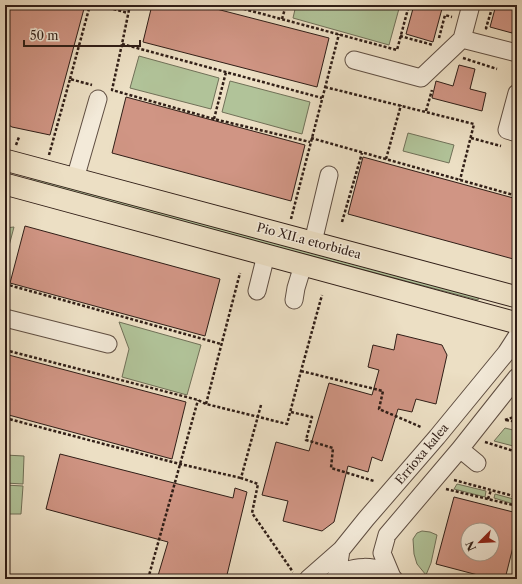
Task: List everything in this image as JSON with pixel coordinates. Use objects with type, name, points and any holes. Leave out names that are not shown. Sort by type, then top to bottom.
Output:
[{"type":"main road","name":"Pio XII.a etorbidea","points":[[5,160],[77,175],[101,186],[517,297]]},
{"type":"main road","name":"Pio XII.a etorbidea","points":[[5,184],[307,266],[516,327]]},
{"type":"street","points":[[354,60],[421,78],[462,39],[472,5]]},
{"type":"street","points":[[462,39],[517,53]]},
{"type":"street","points":[[77,175],[98,92]]},
{"type":"street","points":[[517,94],[507,130],[517,133]]},
{"type":"street","name":"Pio XII.a etorbidea","points":[[5,152],[77,175]]},
{"type":"street","points":[[313,242],[329,175]]},
{"type":"street","points":[[257,291],[266,255]]},
{"type":"street","points":[[294,300],[296,288],[307,266]]},
{"type":"street","points":[[5,318],[108,344]]},
{"type":"street","name":"Errioxa kalea","points":[[335,578],[341,550],[506,353],[516,327]]},
{"type":"street","points":[[393,578],[382,553],[387,535],[460,449],[517,377]]},
{"type":"street","points":[[460,449],[477,463]]},
{"type":"street","points":[[302,577],[341,550]]},
{"type":"street","points":[[335,578],[350,569],[364,567],[379,570],[393,578]]},
{"type":"path","points":[[49,156],[90,5]]},
{"type":"path","points":[[100,5],[128,13]]},
{"type":"path","points":[[130,5],[112,90],[214,119],[310,142]]},
{"type":"path","points":[[229,5],[397,50],[409,5]]},
{"type":"path","points":[[282,19],[286,5]]},
{"type":"path","points":[[493,5],[486,28],[494,30]]},
{"type":"path","points":[[438,40],[445,14],[453,17],[454,11]]},
{"type":"path","points":[[516,36],[517,31]]},
{"type":"path","points":[[290,220],[339,34]]},
{"type":"path","points":[[400,36],[436,46]]},
{"type":"path","points":[[122,44],[322,98]]},
{"type":"path","points":[[458,57],[497,69]]},
{"type":"path","points":[[214,119],[226,72]]},
{"type":"path","points":[[70,79],[98,92]]},
{"type":"path","points":[[325,86],[474,124],[460,180]]},
{"type":"path","points":[[426,111],[433,86]]},
{"type":"path","points":[[386,160],[401,105]]},
{"type":"path","points":[[311,138],[517,196]]},
{"type":"path","points":[[471,138],[502,146]]},
{"type":"path","points":[[342,222],[362,153]]},
{"type":"path","points":[[206,404],[240,273]]},
{"type":"path","points":[[5,284],[221,344]]},
{"type":"path","points":[[5,350],[198,400],[206,404],[287,424],[322,295]]},
{"type":"path","points":[[301,371],[383,391],[379,409],[421,427]]},
{"type":"path","points":[[148,579],[198,400]]},
{"type":"path","points":[[241,478],[261,405]]},
{"type":"path","points":[[291,412],[312,418],[306,440],[333,448],[331,468],[374,481]]},
{"type":"path","points":[[517,416],[504,420],[517,422]]},
{"type":"path","points":[[5,418],[180,464],[241,478],[258,484],[252,513],[302,577]]},
{"type":"path","points":[[484,442],[517,452]]},
{"type":"path","points":[[452,480],[517,497]]},
{"type":"path","points":[[444,488],[517,506]]},
{"type":"path","points":[[488,499],[491,490]]},
{"type":"path","points":[[514,579],[517,569]]},
{"type":"green space","points":[[296,5],[400,5],[389,45],[293,18]]},
{"type":"green space","points":[[139,56],[219,78],[211,109],[130,88]]},
{"type":"green space","points":[[230,81],[310,102],[302,134],[222,112]]},
{"type":"green space","points":[[408,133],[454,145],[449,163],[403,151]]},
{"type":"green space","points":[[31,177],[479,295],[478,300],[31,182]]},
{"type":"green space","points":[[14,227],[5,261],[5,228]]},
{"type":"green space","points":[[119,322],[201,345],[187,395],[122,377],[129,349]]},
{"type":"green space","points":[[505,428],[517,431],[517,447],[494,441]]},
{"type":"green space","points":[[5,455],[24,456],[23,484],[5,483]]},
{"type":"green space","points":[[457,484],[486,491],[485,497],[454,489]]},
{"type":"green space","points":[[5,485],[23,486],[21,514],[5,514]]},
{"type":"green space","points":[[495,494],[517,500],[517,505],[494,498]]},
{"type":"green space","points":[[422,531],[437,535],[431,563],[426,575],[417,564],[414,554],[413,539],[417,533]]},
{"type":"building","points":[[5,5],[85,5],[50,135],[12,127],[5,123]]},
{"type":"building","points":[[152,5],[201,5],[329,38],[317,87],[143,42]]},
{"type":"building","points":[[414,5],[443,5],[433,42],[406,34]]},
{"type":"building","points":[[496,5],[517,5],[517,12],[512,33],[490,27]]},
{"type":"building","points":[[459,65],[475,69],[470,89],[486,93],[482,111],[432,98],[436,81],[453,86]]},
{"type":"building","points":[[126,97],[305,145],[291,201],[112,153]]},
{"type":"building","points":[[363,157],[517,199],[517,260],[348,214]]},
{"type":"building","points":[[25,226],[220,279],[205,336],[10,283]]},
{"type":"building","points":[[397,334],[442,345],[447,355],[436,404],[416,399],[412,412],[398,409],[382,461],[372,457],[368,472],[348,466],[334,522],[322,531],[283,521],[288,501],[262,495],[276,442],[309,451],[329,383],[372,395],[379,370],[368,367],[373,345],[394,350]]},
{"type":"building","points":[[5,354],[186,402],[172,459],[5,414]]},
{"type":"building","points":[[60,454],[233,498],[235,488],[247,492],[226,579],[157,579],[168,542],[46,509]]},
{"type":"building","points":[[454,497],[517,513],[517,531],[505,579],[493,579],[436,564]]}]
